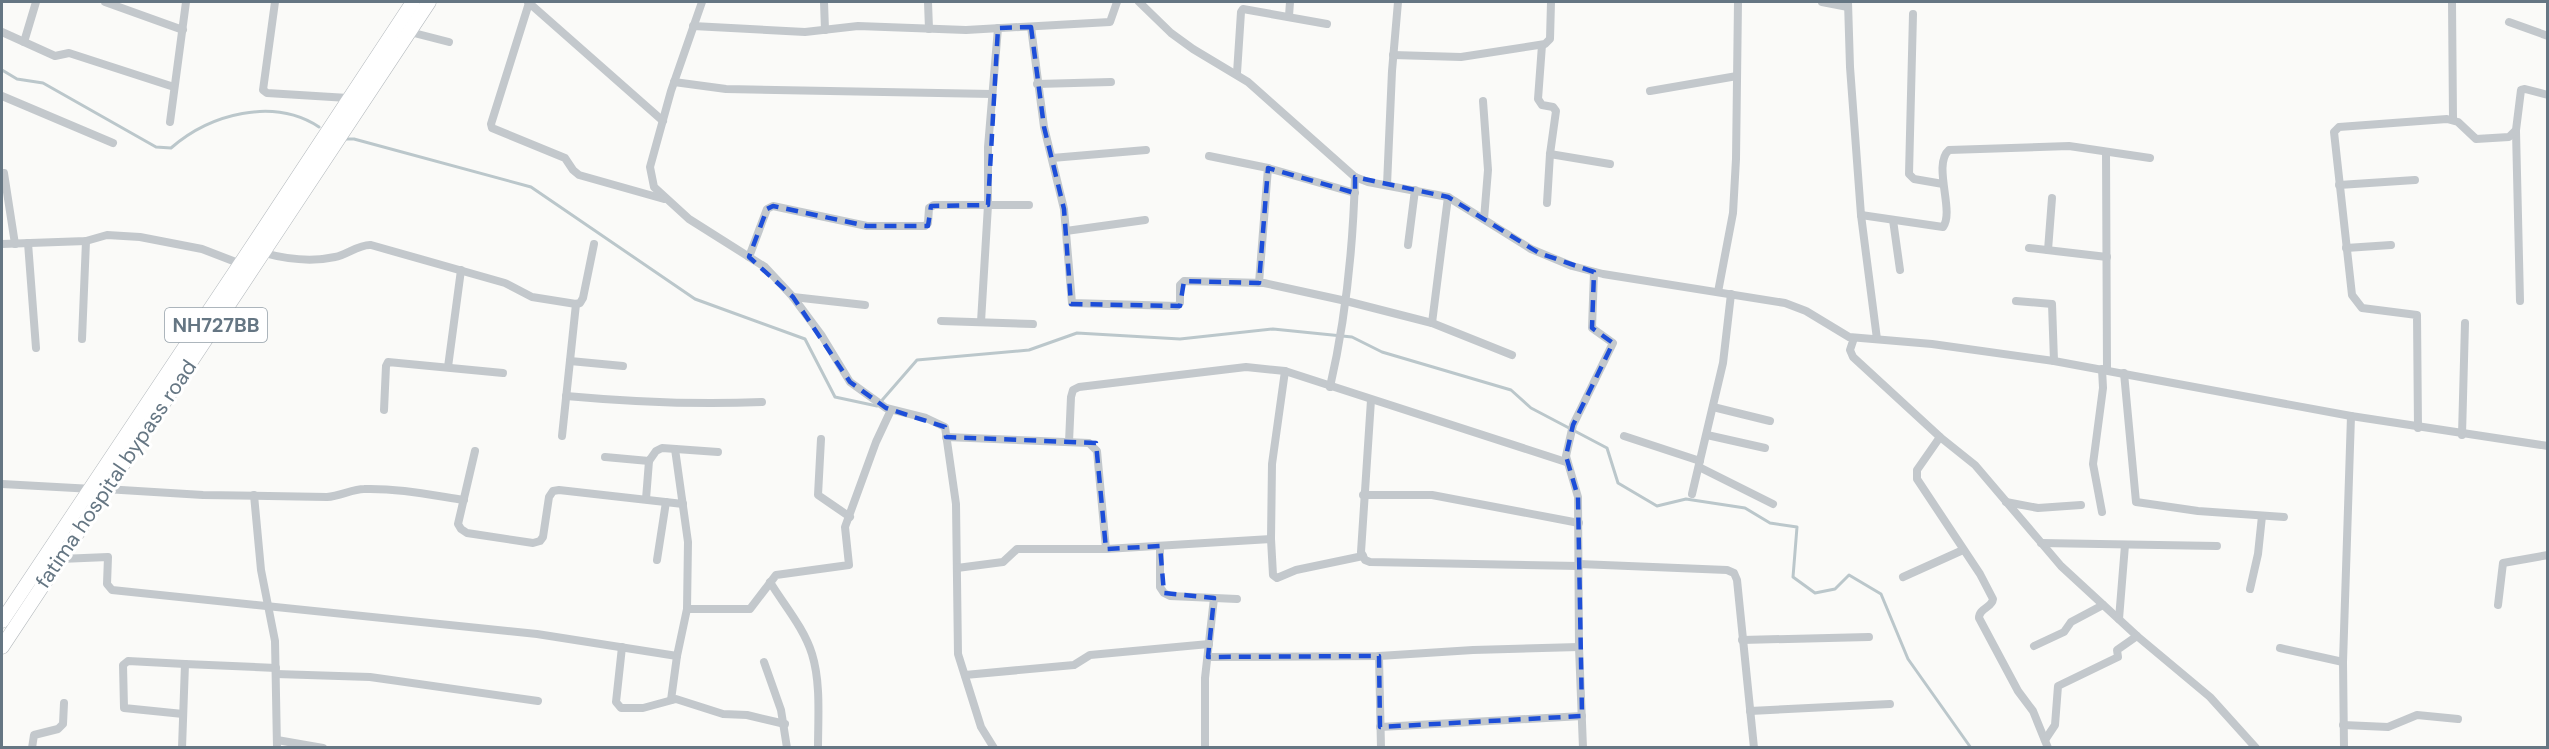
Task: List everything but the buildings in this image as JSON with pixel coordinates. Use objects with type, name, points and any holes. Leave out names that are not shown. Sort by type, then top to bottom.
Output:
[{"type":"highway","name":"fatima hospital bypass road","points":[[2,621],[89,488],[246,267],[264,253],[383,60],[413,2]]},
{"type":"highway","name":"fatima hospital bypass road","points":[[2,647],[246,267],[348,98],[410,32],[429,2]]},
{"type":"street","points":[[24,42],[36,2]]},
{"type":"street","points":[[105,2],[183,30]]},
{"type":"street","points":[[170,122],[186,2]]},
{"type":"street","points":[[275,2],[263,90],[267,93],[348,98]]},
{"type":"street","points":[[663,121],[529,2],[491,124],[492,128],[565,158],[579,175],[668,200]]},
{"type":"street","points":[[702,2],[674,82],[650,167],[654,188],[689,219],[765,267],[793,297],[822,336],[850,382],[889,409],[926,418],[945,427],[956,504],[958,654],[981,727],[994,747]]},
{"type":"street","points":[[824,2],[825,30]]},
{"type":"street","points":[[928,2],[929,29]]},
{"type":"street","points":[[693,26],[805,32],[858,26],[929,29],[1106,23],[1113,19],[1117,2]]},
{"type":"street","points":[[1139,2],[1193,49],[1237,74],[1355,177],[1448,197],[1539,253],[1572,266],[1594,272],[1796,307],[1842,334],[1854,338],[2054,361],[2418,428],[2547,446]]},
{"type":"street","points":[[1289,16],[1290,2]]},
{"type":"street","points":[[1388,185],[1398,2]]},
{"type":"street","points":[[1394,55],[1461,57],[1549,43],[1551,2]]},
{"type":"street","points":[[1718,292],[1732,213],[1736,159],[1737,2]]},
{"type":"street","points":[[1822,2],[1848,4],[1850,67],[1861,215],[1877,339]]},
{"type":"street","points":[[2452,2],[2453,119],[2470,135],[2483,140],[2509,137],[2516,130]]},
{"type":"street","points":[[1237,74],[1243,9],[1327,24]]},
{"type":"street","points":[[1913,14],[1909,174],[1914,179],[1943,184]]},
{"type":"street","points":[[2509,22],[2547,36]]},
{"type":"street","points":[[1031,27],[1036,84],[1060,187],[1066,231],[1070,300],[1075,304],[1177,306],[1180,303],[1180,285],[1184,281],[1259,282],[1346,300],[1432,323],[1512,355]]},
{"type":"street","points":[[981,322],[988,205],[988,147],[998,28]]},
{"type":"street","points":[[2,32],[55,56],[69,53],[174,87]]},
{"type":"street","points":[[410,32],[449,42]]},
{"type":"street","points":[[1542,45],[1538,99],[1542,105],[1553,107],[1556,111],[1547,203]]},
{"type":"street","points":[[1650,91],[1737,76]]},
{"type":"street","points":[[674,82],[726,89],[992,94]]},
{"type":"street","points":[[1036,84],[1111,82]]},
{"type":"street","points":[[2520,301],[2516,130],[2521,90],[2525,88],[2547,95]]},
{"type":"street","points":[[2,96],[113,143]]},
{"type":"street","points":[[1483,101],[1488,170],[1484,219]]},
{"type":"street","points":[[2418,428],[2417,315],[2362,308],[2352,295],[2334,132],[2336,129],[2453,119]]},
{"type":"street","points":[[1861,215],[1943,227],[1947,220],[1943,184],[1945,155],[1949,150],[2052,146],[2150,158]]},
{"type":"street","points":[[1052,158],[1146,150]]},
{"type":"street","points":[[2102,512],[2093,464],[2105,369],[2106,152]]},
{"type":"street","points":[[1550,154],[1610,164]]},
{"type":"street","points":[[1209,156],[1268,168],[1355,192]]},
{"type":"street","points":[[1259,282],[1268,168]]},
{"type":"street","points":[[4,173],[15,243]]},
{"type":"street","points":[[1330,387],[1340,345],[1346,300],[1355,177]]},
{"type":"street","points":[[2339,185],[2415,180]]},
{"type":"street","points":[[1408,245],[1415,190]]},
{"type":"street","points":[[1432,323],[1448,197]]},
{"type":"street","points":[[2048,250],[2052,198]]},
{"type":"street","points":[[749,257],[767,209],[773,206],[873,227],[925,226],[928,223],[929,208],[934,205],[1029,205]]},
{"type":"street","points":[[1066,231],[1145,220]]},
{"type":"street","points":[[1893,220],[1900,270]]},
{"type":"street","points":[[2,244],[86,241],[107,235],[140,237],[202,249],[246,267]]},
{"type":"street","points":[[82,339],[86,241]]},
{"type":"street","points":[[28,243],[36,348]]},
{"type":"street","points":[[264,253],[285,259],[334,258],[361,246],[371,245],[505,283],[532,297],[576,304],[580,303],[583,298],[594,244]]},
{"type":"street","points":[[2346,248],[2391,245]]},
{"type":"street","points":[[2029,248],[2107,257]]},
{"type":"street","points":[[448,367],[461,270]]},
{"type":"street","points":[[1583,747],[1579,647],[1578,497],[1566,462],[1573,425],[1613,343],[1592,328],[1594,272]]},
{"type":"street","points":[[1692,494],[1724,363],[1731,294]]},
{"type":"street","points":[[793,297],[865,305]]},
{"type":"street","points":[[2016,301],[2052,304],[2054,361]]},
{"type":"street","points":[[562,436],[576,304]]},
{"type":"street","points":[[941,321],[1033,324]]},
{"type":"street","points":[[2462,435],[2465,323]]},
{"type":"street","points":[[1854,338],[1852,357],[1940,437],[1975,465],[2061,566],[2210,697],[2256,747]]},
{"type":"street","points":[[570,361],[623,366]]},
{"type":"street","points":[[384,410],[388,362],[503,373]]},
{"type":"street","points":[[1069,442],[1071,397],[1073,390],[1079,387],[1246,367],[1285,371],[1566,462]]},
{"type":"street","points":[[1285,371],[1272,464],[1271,539],[1274,578],[1296,570],[1363,556]]},
{"type":"street","points":[[2124,373],[2136,502],[2198,511],[2284,517]]},
{"type":"street","points":[[566,396],[625,402],[710,405],[762,402]]},
{"type":"street","points":[[1371,400],[1363,495],[1363,556],[1370,562],[1579,565],[1731,571],[1737,580],[1754,747]]},
{"type":"street","points":[[1713,407],[1770,421]]},
{"type":"street","points":[[687,609],[750,609],[754,607],[776,575],[849,565],[844,531],[889,409]]},
{"type":"street","points":[[2344,747],[2343,662],[2351,416]]},
{"type":"street","points":[[1707,435],[1765,448]]},
{"type":"street","points":[[1624,436],[1700,464],[1773,504]]},
{"type":"street","points":[[946,437],[1089,443],[1097,450],[1106,549]]},
{"type":"street","points":[[1940,437],[1916,474],[1994,599],[1980,612],[1978,618],[2018,691],[2033,711],[2047,743]]},
{"type":"street","points":[[821,439],[818,495],[850,517]]},
{"type":"street","points":[[646,499],[649,461],[659,448],[718,452]]},
{"type":"street","points":[[671,700],[687,609],[688,542],[675,449]]},
{"type":"street","points":[[475,451],[458,524],[466,533],[533,543],[540,541],[543,537],[549,497],[553,491],[559,490],[683,504]]},
{"type":"street","points":[[605,457],[649,461]]},
{"type":"street","points":[[2,484],[203,495],[327,497],[361,489],[381,489],[464,500]]},
{"type":"street","points":[[1363,495],[1424,494],[1579,523]]},
{"type":"street","points":[[254,495],[261,570],[274,640],[277,744],[323,747]]},
{"type":"street","points":[[657,560],[666,502]]},
{"type":"street","points":[[2006,502],[2037,508],[2081,505]]},
{"type":"street","points":[[2250,589],[2258,554],[2262,516]]},
{"type":"street","points":[[957,568],[1003,562],[1017,549],[1106,549],[1271,539]]},
{"type":"street","points":[[2041,543],[2217,546]]},
{"type":"street","points":[[2119,619],[2125,545]]},
{"type":"street","points":[[1160,546],[1160,587],[1164,593],[1170,596],[1237,599]]},
{"type":"street","points":[[1903,577],[1963,550]]},
{"type":"street","points":[[2498,605],[2503,563],[2547,555]]},
{"type":"street","points":[[59,559],[108,557],[107,584],[112,590],[537,634],[677,656]]},
{"type":"street","points":[[770,582],[802,633],[813,656],[817,684],[818,747]]},
{"type":"street","points":[[1205,747],[1208,657],[1214,598]]},
{"type":"street","points":[[2034,646],[2064,632],[2071,622],[2103,605]]},
{"type":"street","points":[[2047,743],[2055,725],[2058,686],[2118,657],[2117,650],[2138,636]]},
{"type":"street","points":[[1742,640],[1869,637]]},
{"type":"street","points":[[965,675],[1074,665],[1090,655],[1209,644]]},
{"type":"street","points":[[622,647],[616,702],[618,706],[639,708],[671,700],[681,700],[723,714],[752,716],[784,724]]},
{"type":"street","points":[[1208,657],[1379,656],[1579,647]]},
{"type":"street","points":[[2280,648],[2343,662]]},
{"type":"street","points":[[1379,656],[1381,747]]},
{"type":"street","points":[[183,714],[124,708],[123,665],[128,661],[370,677],[538,701]]},
{"type":"street","points":[[764,662],[784,724],[787,747]]},
{"type":"street","points":[[182,747],[185,664]]},
{"type":"street","points":[[32,747],[34,735],[58,729],[63,724],[64,702]]},
{"type":"street","points":[[1750,711],[1890,704]]},
{"type":"street","points":[[2343,725],[2388,727],[2417,715],[2458,719]]},
{"type":"street","points":[[1380,727],[1582,716]]},
{"type":"highlighted area","points":[[1031,27],[1044,127],[1064,209],[1071,304],[1180,306],[1184,281],[1259,283],[1268,168],[1355,193],[1355,177],[1448,197],[1539,253],[1594,272],[1592,328],[1613,343],[1573,425],[1566,456],[1578,497],[1582,716],[1380,727],[1379,656],[1208,657],[1214,598],[1164,593],[1160,546],[1106,549],[1096,443],[946,437],[945,427],[886,408],[850,382],[793,297],[749,257],[767,209],[773,206],[867,226],[928,226],[931,206],[988,205],[998,28]]},
{"type":"waterway","points":[[2,70],[17,79],[43,83],[156,147],[171,148],[204,126],[242,114],[262,111],[301,118],[319,127]]},
{"type":"waterway","points":[[345,139],[354,139],[531,187],[695,299],[805,339],[835,397],[877,406],[917,360],[1029,350],[1077,333],[1180,339],[1273,329],[1352,337],[1382,352],[1511,390],[1531,408],[1607,448],[1618,483],[1657,506],[1686,499],[1745,508],[1770,523],[1797,527],[1793,577],[1815,593],[1835,589],[1849,575],[1881,594],[1908,659],[1971,748]]}]
